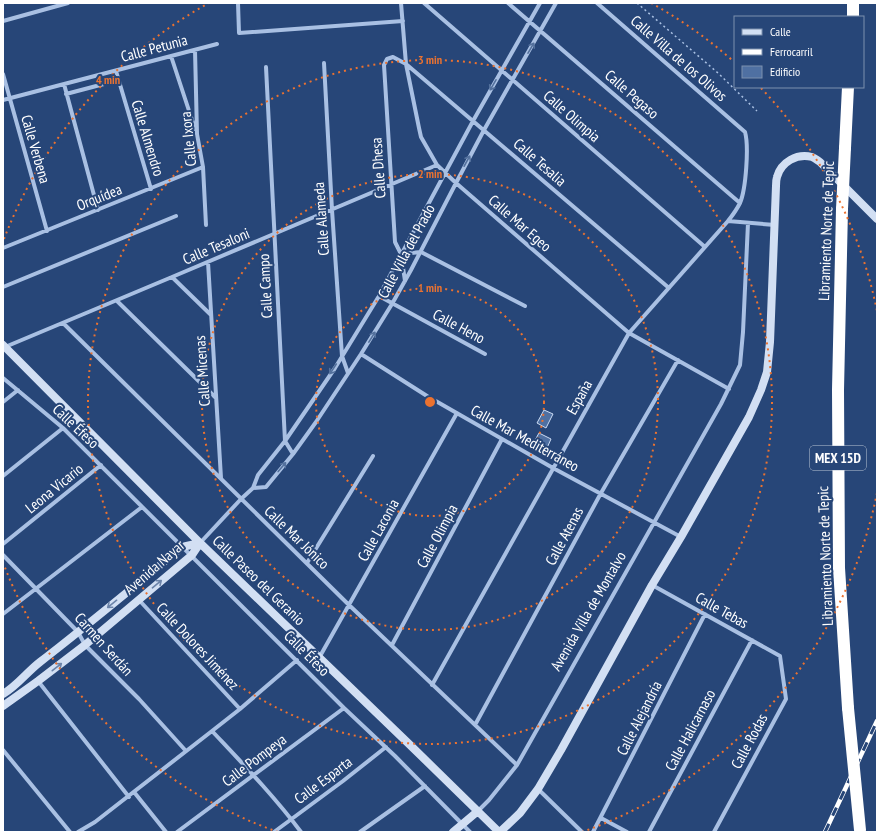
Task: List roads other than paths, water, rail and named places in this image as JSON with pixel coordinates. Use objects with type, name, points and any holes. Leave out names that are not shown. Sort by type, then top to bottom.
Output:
[{"type":"highway","points":[[853,3],[853,16]]},
{"type":"highway","name":"Libramiento Norte de Tepic","points":[[848,88],[842,209],[838,390],[839,545],[848,708],[860,831]]},
{"type":"street","points":[[3,21],[68,3]]},
{"type":"street","points":[[238,3],[240,33],[403,21]]},
{"type":"street","name":"Calle Mar Egeo","points":[[401,3],[406,64],[419,128],[421,137],[437,165],[629,333],[729,389]]},
{"type":"street","name":"Calle Olimpia","points":[[424,3],[705,247]]},
{"type":"street","name":"Calle Pegaso","points":[[508,3],[740,203]]},
{"type":"street","name":"Calle Villa del Prado","points":[[200,543],[253,488],[258,475],[285,441],[342,356],[379,296],[501,70],[540,3]]},
{"type":"street","name":"Calle Villa del Prado","points":[[253,488],[266,487],[293,454],[361,354],[405,281],[484,130],[556,3]]},
{"type":"street","name":"Calle Villa de los Olivos","points":[[597,3],[744,132]]},
{"type":"street","name":"Calle Petunia","points":[[3,100],[217,44]]},
{"type":"street","name":"Calle Ixora","points":[[195,50],[197,134],[203,167],[206,225]]},
{"type":"street","points":[[171,56],[197,134]]},
{"type":"street","name":"Calle Tesalia","points":[[393,57],[406,64],[669,288]]},
{"type":"street","name":"Calle Dhesa","points":[[393,57],[387,59],[384,66],[395,242],[401,254],[405,281]]},
{"type":"street","name":"Calle Alameda","points":[[324,63],[342,356],[348,373]]},
{"type":"street","name":"Calle Campo","points":[[266,67],[285,441],[293,454]]},
{"type":"street","name":"Calle Almendro","points":[[116,70],[151,188]]},
{"type":"street","name":"Calle Verbena","points":[[3,74],[47,230]]},
{"type":"street","points":[[66,94],[119,80]]},
{"type":"street","points":[[64,84],[98,210]]},
{"type":"street","name":"España","points":[[432,685],[629,333],[728,221],[740,203],[745,181],[747,139],[744,132]]},
{"type":"street","points":[[500,832],[520,813],[538,789],[652,585],[749,417],[761,390],[767,372],[770,342],[777,177],[780,169],[786,162],[803,156],[820,162],[877,219]]},
{"type":"street","name":"Calle Tesaloni","points":[[4,346],[63,324],[437,165]]},
{"type":"street","name":"Orquídea","points":[[3,248],[203,167]]},
{"type":"street","points":[[3,287],[176,216]]},
{"type":"street","points":[[728,221],[775,225]]},
{"type":"street","name":"Avenida Villa de Montalvo","points":[[453,832],[489,800],[517,765],[729,389],[740,365],[748,223]]},
{"type":"street","points":[[401,254],[421,252],[525,306]]},
{"type":"street","name":"Calle Micenas","points":[[208,262],[221,478]]},
{"type":"street","points":[[172,277],[211,315]]},
{"type":"street","name":"Calle Heno","points":[[379,296],[485,354]]},
{"type":"street","points":[[117,301],[216,398]]},
{"type":"street","name":"Calle Mar Jónico","points":[[63,324],[349,605],[517,765]]},
{"type":"street","name":"Calle Paseo del Geranio","points":[[4,346],[200,543],[500,832]]},
{"type":"street","name":"Calle Mar Mediterráneo","points":[[361,354],[427,396],[502,439],[681,537]]},
{"type":"street","name":"Calle Atenas","points":[[475,726],[601,493],[678,360]]},
{"type":"street","name":"Calle Éfeso","points":[[3,378],[63,428],[470,832]]},
{"type":"street","points":[[3,402],[18,390]]},
{"type":"street","name":"Calle Laconia","points":[[319,658],[457,413]]},
{"type":"street","points":[[3,476],[63,428]]},
{"type":"street","name":"Calle Olimpia","points":[[392,645],[502,439]]},
{"type":"street","points":[[307,563],[373,456]]},
{"type":"street","name":"Leona Vicario","points":[[3,544],[101,466]]},
{"type":"street","points":[[3,614],[142,507]]},
{"type":"street","name":"Avenida Nayar","points":[[3,694],[9,691],[30,670],[182,547],[200,543]]},
{"type":"street","name":"Avenida Nayar","points":[[3,706],[85,645],[192,555],[200,543]]},
{"type":"street","name":"Carmen Serdán","points":[[3,555],[78,632],[85,645],[139,699],[186,751]]},
{"type":"street","name":"Calle Tebas","points":[[652,585],[780,656]]},
{"type":"street","name":"Calle Dolores Jiménez","points":[[139,600],[240,709]]},
{"type":"street","name":"Calle Alejandría","points":[[593,832],[705,614]]},
{"type":"street","name":"Calle Halicarnaso","points":[[649,832],[752,640]]},
{"type":"street","name":"Calle Rodas","points":[[714,832],[786,698],[780,656]]},
{"type":"street","points":[[78,832],[95,822],[212,732],[297,660]]},
{"type":"street","points":[[38,681],[129,796]]},
{"type":"street","name":"Calle Pompeya","points":[[177,832],[344,708]]},
{"type":"street","points":[[212,732],[255,775],[301,832]]},
{"type":"street","name":"Calle Esparta","points":[[274,832],[386,747]]},
{"type":"street","points":[[3,750],[70,832]]},
{"type":"street","points":[[360,832],[425,786]]},
{"type":"street","points":[[538,789],[582,832]]},
{"type":"street","points":[[134,792],[166,832]]},
{"type":"street","points":[[601,818],[627,832]]},
{"type":"railway","points":[[825,832],[877,721]]}]
